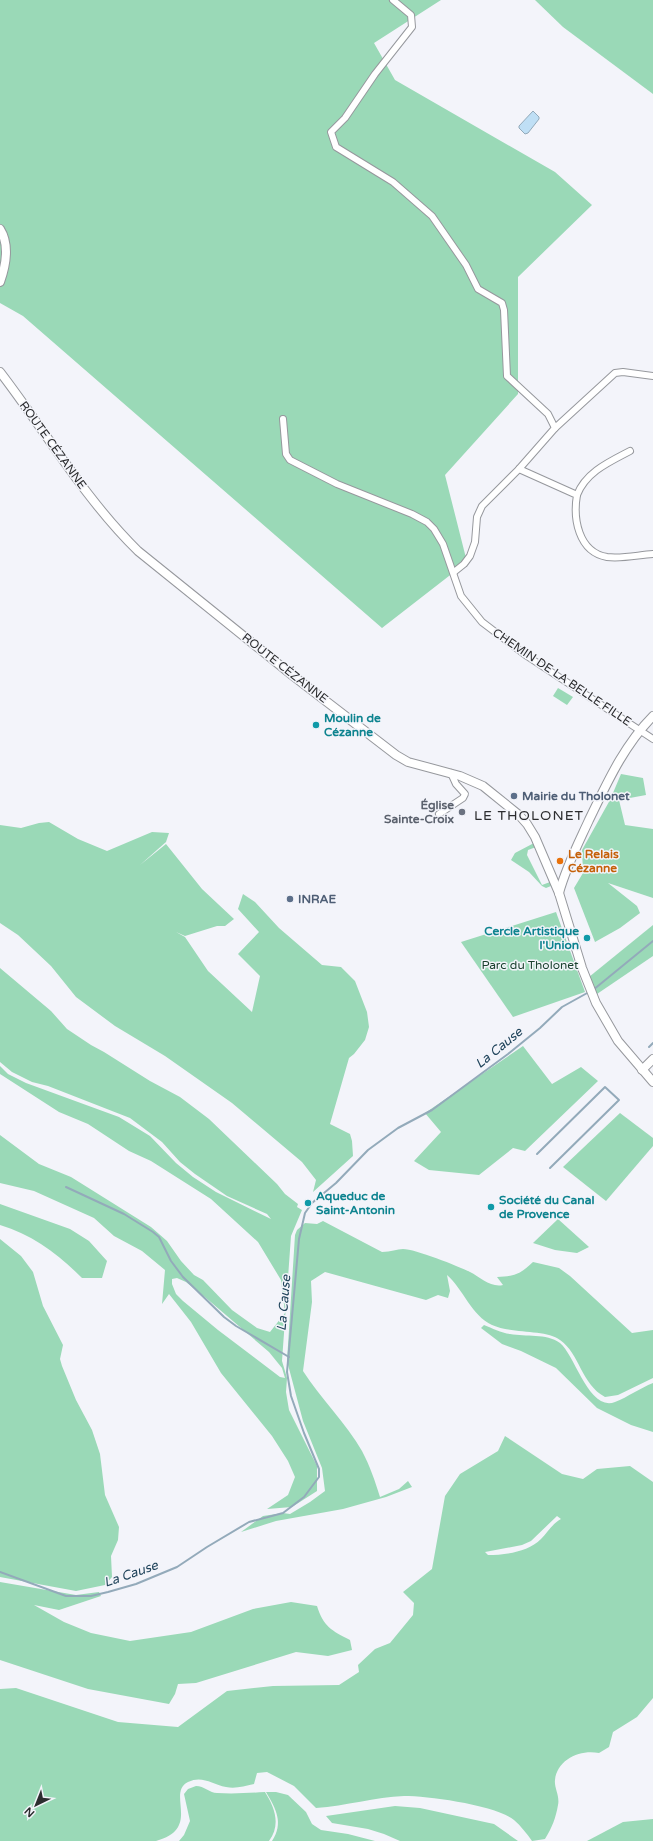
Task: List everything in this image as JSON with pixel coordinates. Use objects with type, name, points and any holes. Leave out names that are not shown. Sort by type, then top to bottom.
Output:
[{"type":"street","points":[[393,0],[411,15],[412,27],[375,74],[346,118],[331,132],[336,147],[393,182],[432,216],[466,265],[478,289],[502,303],[504,310],[507,376],[548,414],[554,428]]},
{"type":"street","points":[[0,229],[6,244],[4,272],[0,282]]},
{"type":"street","name":"ROUTE CÉZANNE","points":[[0,372],[107,519],[138,551],[292,675],[396,755],[408,762],[451,773],[483,786],[524,820],[535,837],[559,893],[592,993],[618,1041],[653,1082]]},
{"type":"street","points":[[454,572],[464,564],[470,556],[475,542],[479,511],[519,469],[554,428],[615,373],[623,372],[653,376]]},
{"type":"street","name":"CHEMIN DE LA BELLE FILLE","points":[[283,419],[286,454],[290,460],[337,484],[419,517],[427,522],[434,529],[443,544],[459,590],[466,603],[489,629],[527,656],[653,739]]},
{"type":"street","points":[[630,451],[599,468],[590,475],[579,488],[574,507],[578,530],[583,540],[591,550],[605,556],[612,557],[653,554]]},
{"type":"street","points":[[519,469],[577,495]]},
{"type":"street","points":[[559,893],[567,867],[610,775],[640,730],[653,716]]},
{"type":"street","points":[[439,814],[463,798],[465,794],[456,784],[451,773]]},
{"type":"street","points":[[642,1070],[653,1059]]},
{"type":"green space","points":[[0,0],[441,0],[374,43],[395,80],[555,172],[592,205],[518,277],[518,394],[445,475],[467,562],[382,628],[23,316],[0,303]]},
{"type":"green space","points":[[535,0],[653,0],[653,94],[563,27]]},
{"type":"green space","points":[[558,688],[573,697],[567,705],[553,696]]},
{"type":"green space","points":[[621,774],[643,778],[646,795],[619,800],[625,825],[653,829],[653,898],[608,883],[637,906],[640,913],[620,928],[595,942],[574,888],[583,873],[582,850],[610,800]]},
{"type":"green space","points":[[49,822],[78,839],[107,851],[152,832],[169,833],[166,842],[140,865],[166,844],[202,889],[234,919],[225,926],[217,926],[185,936],[176,932],[185,937],[208,971],[252,1012],[260,976],[238,954],[259,932],[238,909],[243,894],[255,902],[279,928],[322,965],[341,967],[355,981],[367,1012],[369,1027],[365,1040],[349,1058],[330,1124],[350,1134],[353,1156],[313,1192],[316,1180],[302,1162],[232,1103],[165,1056],[115,1026],[76,997],[51,966],[18,935],[0,923],[0,825],[21,828]]},
{"type":"green space","points":[[534,843],[536,847],[528,850],[527,855],[542,885],[550,882],[551,886],[546,888],[542,886],[529,872],[511,860],[515,853]]},
{"type":"green space","name":"Parc du Tholonet","points":[[556,912],[585,992],[513,1017],[461,942]]},
{"type":"green space","points":[[653,925],[653,956],[597,994],[589,977]]},
{"type":"green space","points":[[0,968],[51,1011],[67,1029],[150,1081],[180,1097],[209,1119],[277,1184],[285,1194],[298,1204],[297,1207],[302,1210],[291,1236],[282,1361],[287,1378],[286,1392],[289,1410],[317,1466],[317,1491],[292,1507],[267,1509],[288,1495],[295,1477],[288,1461],[272,1436],[221,1373],[191,1322],[169,1294],[162,1304],[165,1270],[142,1251],[114,1236],[94,1218],[34,1191],[0,1183],[0,1135],[39,1164],[71,1177],[151,1227],[167,1241],[181,1261],[194,1275],[203,1280],[232,1310],[257,1328],[270,1332],[285,1313],[281,1280],[258,1242],[211,1199],[151,1161],[129,1151],[88,1124],[59,1112],[0,1074],[0,1066],[8,1074],[26,1083],[119,1117],[150,1136],[176,1163],[193,1177],[216,1192],[271,1219],[267,1214],[227,1196],[195,1174],[180,1162],[162,1142],[130,1118],[48,1086],[32,1082],[12,1072],[0,1062]],"holes":[[[177,1278],[186,1282],[269,1352],[282,1368],[285,1378],[280,1377],[218,1330],[183,1301],[176,1294],[172,1284],[172,1279]]]},
{"type":"green space","points":[[523,1046],[552,1084],[581,1067],[598,1081],[525,1151],[513,1148],[479,1175],[429,1170],[414,1161],[441,1132],[425,1113]]},
{"type":"green space","points":[[620,1113],[653,1138],[653,1146],[606,1201],[563,1167]]},
{"type":"green space","points":[[0,1204],[70,1229],[89,1241],[107,1261],[102,1278],[82,1278],[64,1261],[44,1246],[23,1234],[0,1225]]},
{"type":"green space","points":[[558,1219],[589,1247],[577,1253],[555,1250],[533,1243]]},
{"type":"green space","points":[[323,1221],[382,1252],[403,1249],[417,1252],[464,1269],[486,1282],[499,1286],[503,1285],[497,1277],[516,1274],[524,1270],[533,1262],[559,1268],[570,1276],[632,1333],[653,1330],[653,1378],[618,1395],[605,1397],[591,1385],[572,1353],[560,1340],[546,1334],[500,1328],[485,1321],[473,1309],[458,1287],[447,1275],[450,1291],[448,1298],[438,1295],[426,1300],[325,1272],[311,1281],[312,1302],[303,1371],[356,1441],[367,1462],[380,1497],[399,1489],[408,1481],[412,1487],[386,1497],[343,1509],[276,1521],[241,1532],[263,1516],[283,1513],[290,1514],[325,1491],[322,1468],[303,1421],[287,1361],[295,1235],[297,1230],[305,1223],[317,1224]]},
{"type":"green space","points":[[0,1239],[21,1256],[33,1272],[43,1306],[63,1345],[60,1359],[62,1366],[76,1400],[92,1430],[100,1454],[105,1495],[119,1527],[118,1540],[111,1556],[112,1577],[105,1585],[76,1591],[0,1577]]},
{"type":"green space","points":[[484,1325],[500,1332],[549,1338],[560,1343],[566,1349],[590,1391],[598,1399],[606,1403],[615,1402],[625,1398],[653,1383],[653,1432],[631,1425],[597,1408],[556,1368],[521,1351],[502,1344],[481,1328]]},
{"type":"green space","points":[[505,1436],[562,1474],[583,1479],[597,1469],[630,1466],[653,1482],[653,1698],[637,1717],[613,1732],[609,1747],[599,1753],[592,1752],[578,1754],[565,1761],[560,1766],[555,1780],[558,1798],[557,1809],[552,1827],[545,1839],[532,1841],[517,1822],[505,1815],[461,1802],[404,1796],[316,1808],[294,1786],[267,1772],[257,1773],[254,1784],[230,1788],[198,1779],[188,1782],[182,1787],[180,1794],[181,1820],[177,1828],[170,1835],[156,1841],[0,1841],[0,1689],[16,1688],[118,1722],[178,1727],[227,1691],[273,1686],[339,1685],[359,1672],[358,1665],[375,1649],[390,1643],[413,1615],[414,1603],[403,1592],[432,1569],[445,1496],[460,1474],[498,1451]],"holes":[[[557,1516],[561,1519],[541,1539],[530,1547],[516,1552],[502,1554],[488,1555],[485,1552],[522,1545],[531,1541]]]},
{"type":"green space","points":[[0,1582],[76,1595],[99,1592],[101,1596],[59,1610],[34,1605],[64,1622],[91,1633],[130,1641],[191,1632],[253,1609],[291,1602],[317,1606],[325,1623],[333,1631],[350,1640],[352,1650],[328,1656],[296,1652],[196,1683],[178,1684],[175,1694],[169,1704],[88,1689],[0,1660]]},
{"type":"green space","points":[[196,1786],[217,1793],[265,1792],[272,1804],[276,1823],[273,1835],[269,1841],[179,1841],[184,1835],[190,1821],[184,1794],[188,1789]]},
{"type":"green space","points":[[266,1792],[276,1792],[288,1795],[306,1812],[312,1824],[321,1830],[348,1834],[375,1841],[272,1841],[278,1828],[278,1822],[273,1804]]},
{"type":"green space","points":[[395,1806],[420,1808],[494,1824],[518,1841],[400,1841],[368,1829],[332,1823],[326,1816]]},
{"type":"green space","points":[[653,1819],[653,1841],[587,1841],[623,1822]]},
{"type":"water","points":[[533,111],[539,119],[528,133],[525,134],[519,126]]},
{"type":"waterway","name":"La Cause","points":[[593,990],[653,941]]},
{"type":"waterway","name":"La Cause","points":[[0,1572],[66,1596],[91,1596],[108,1592],[136,1584],[177,1567],[249,1522],[283,1513],[304,1497],[319,1477],[319,1469],[291,1396],[287,1372],[299,1239],[305,1213],[312,1203],[336,1183],[368,1150],[398,1128],[432,1110],[508,1054],[540,1028],[562,1007],[589,992]]},
{"type":"waterway","points":[[649,1047],[653,1043]]},
{"type":"waterway","points":[[537,1154],[605,1087],[619,1100],[550,1168]]},
{"type":"waterway","points":[[66,1187],[124,1214],[153,1232],[159,1237],[171,1261],[183,1277],[224,1317],[236,1326],[289,1357]]},
{"type":"place","name":"Moulin de Cézanne","points":[[316,725]]},
{"type":"place","name":"Mairie du Tholonet","points":[[514,796]]},
{"type":"place","name":"Église Sainte-Croix","points":[[462,812]]},
{"type":"place","name":"Le Relais Cézanne","points":[[560,861]]},
{"type":"place","name":"INRAE","points":[[290,899]]},
{"type":"place","name":"Cercle Artistique l'Union","points":[[587,938]]},
{"type":"place","name":"Aqueduc de Saint-Antonin","points":[[308,1203]]},
{"type":"place","name":"Société du Canal de Provence","points":[[491,1207]]},
{"type":"district","name":"LE THOLONET","points":[[529,815]]}]
